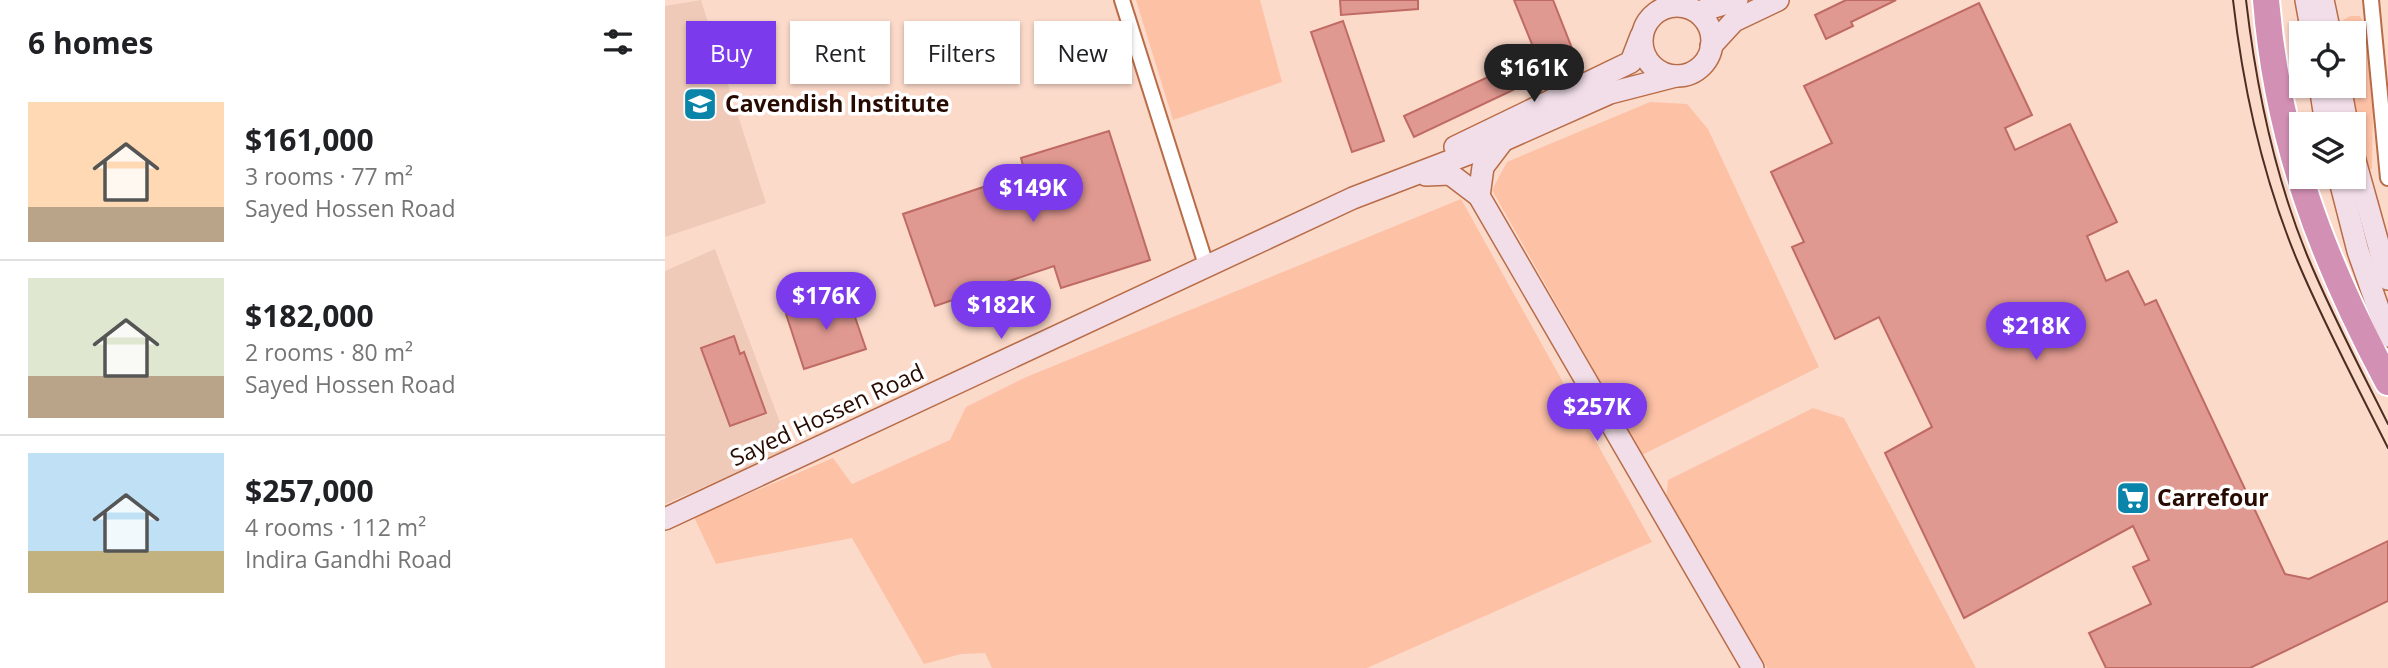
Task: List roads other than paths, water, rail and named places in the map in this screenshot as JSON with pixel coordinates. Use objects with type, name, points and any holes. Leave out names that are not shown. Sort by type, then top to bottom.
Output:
[{"type":"highway","points":[[2266,0],[2278,95],[2300,182],[2325,254],[2380,344],[2388,382]]},
{"type":"main road","points":[[1373,190],[1496,125],[1631,62],[1655,7],[1693,7],[1737,0]]},
{"type":"main road","points":[[1373,190],[1503,141],[1610,93],[1676,76],[1701,65],[1711,46],[1734,21],[1777,0]]},
{"type":"main road","points":[[2315,21],[2319,1]]},
{"type":"main road","points":[[2319,1],[2326,21]]},
{"type":"main road","points":[[1693,7],[1709,27],[1711,46]]},
{"type":"main road","points":[[1641,36],[1642,48],[1654,68],[1676,76]]},
{"type":"main road","points":[[1479,196],[1483,167],[1503,141]]},
{"type":"main road","points":[[1406,178],[1450,174],[1479,196],[1753,668]]},
{"type":"main road","points":[[2342,189],[2380,344]]},
{"type":"main road","points":[[2363,189],[2388,279]]},
{"type":"main road","name":"Sayed Hossen Road","points":[[665,519],[1373,190]]},
{"type":"street","points":[[1122,0],[1207,268]]},
{"type":"street","points":[[2371,0],[2382,54],[2388,178]]},
{"type":"tram line","points":[[2233,0],[2242,66],[2256,132],[2285,229],[2318,308],[2388,448]]},
{"type":"tram line","points":[[2246,0],[2268,129],[2295,224],[2326,298],[2388,424]]},
{"type":"place","name":"Cavendish Institute","points":[[700,104]]},
{"type":"place","name":"Carrefour","points":[[2133,498]]}]
